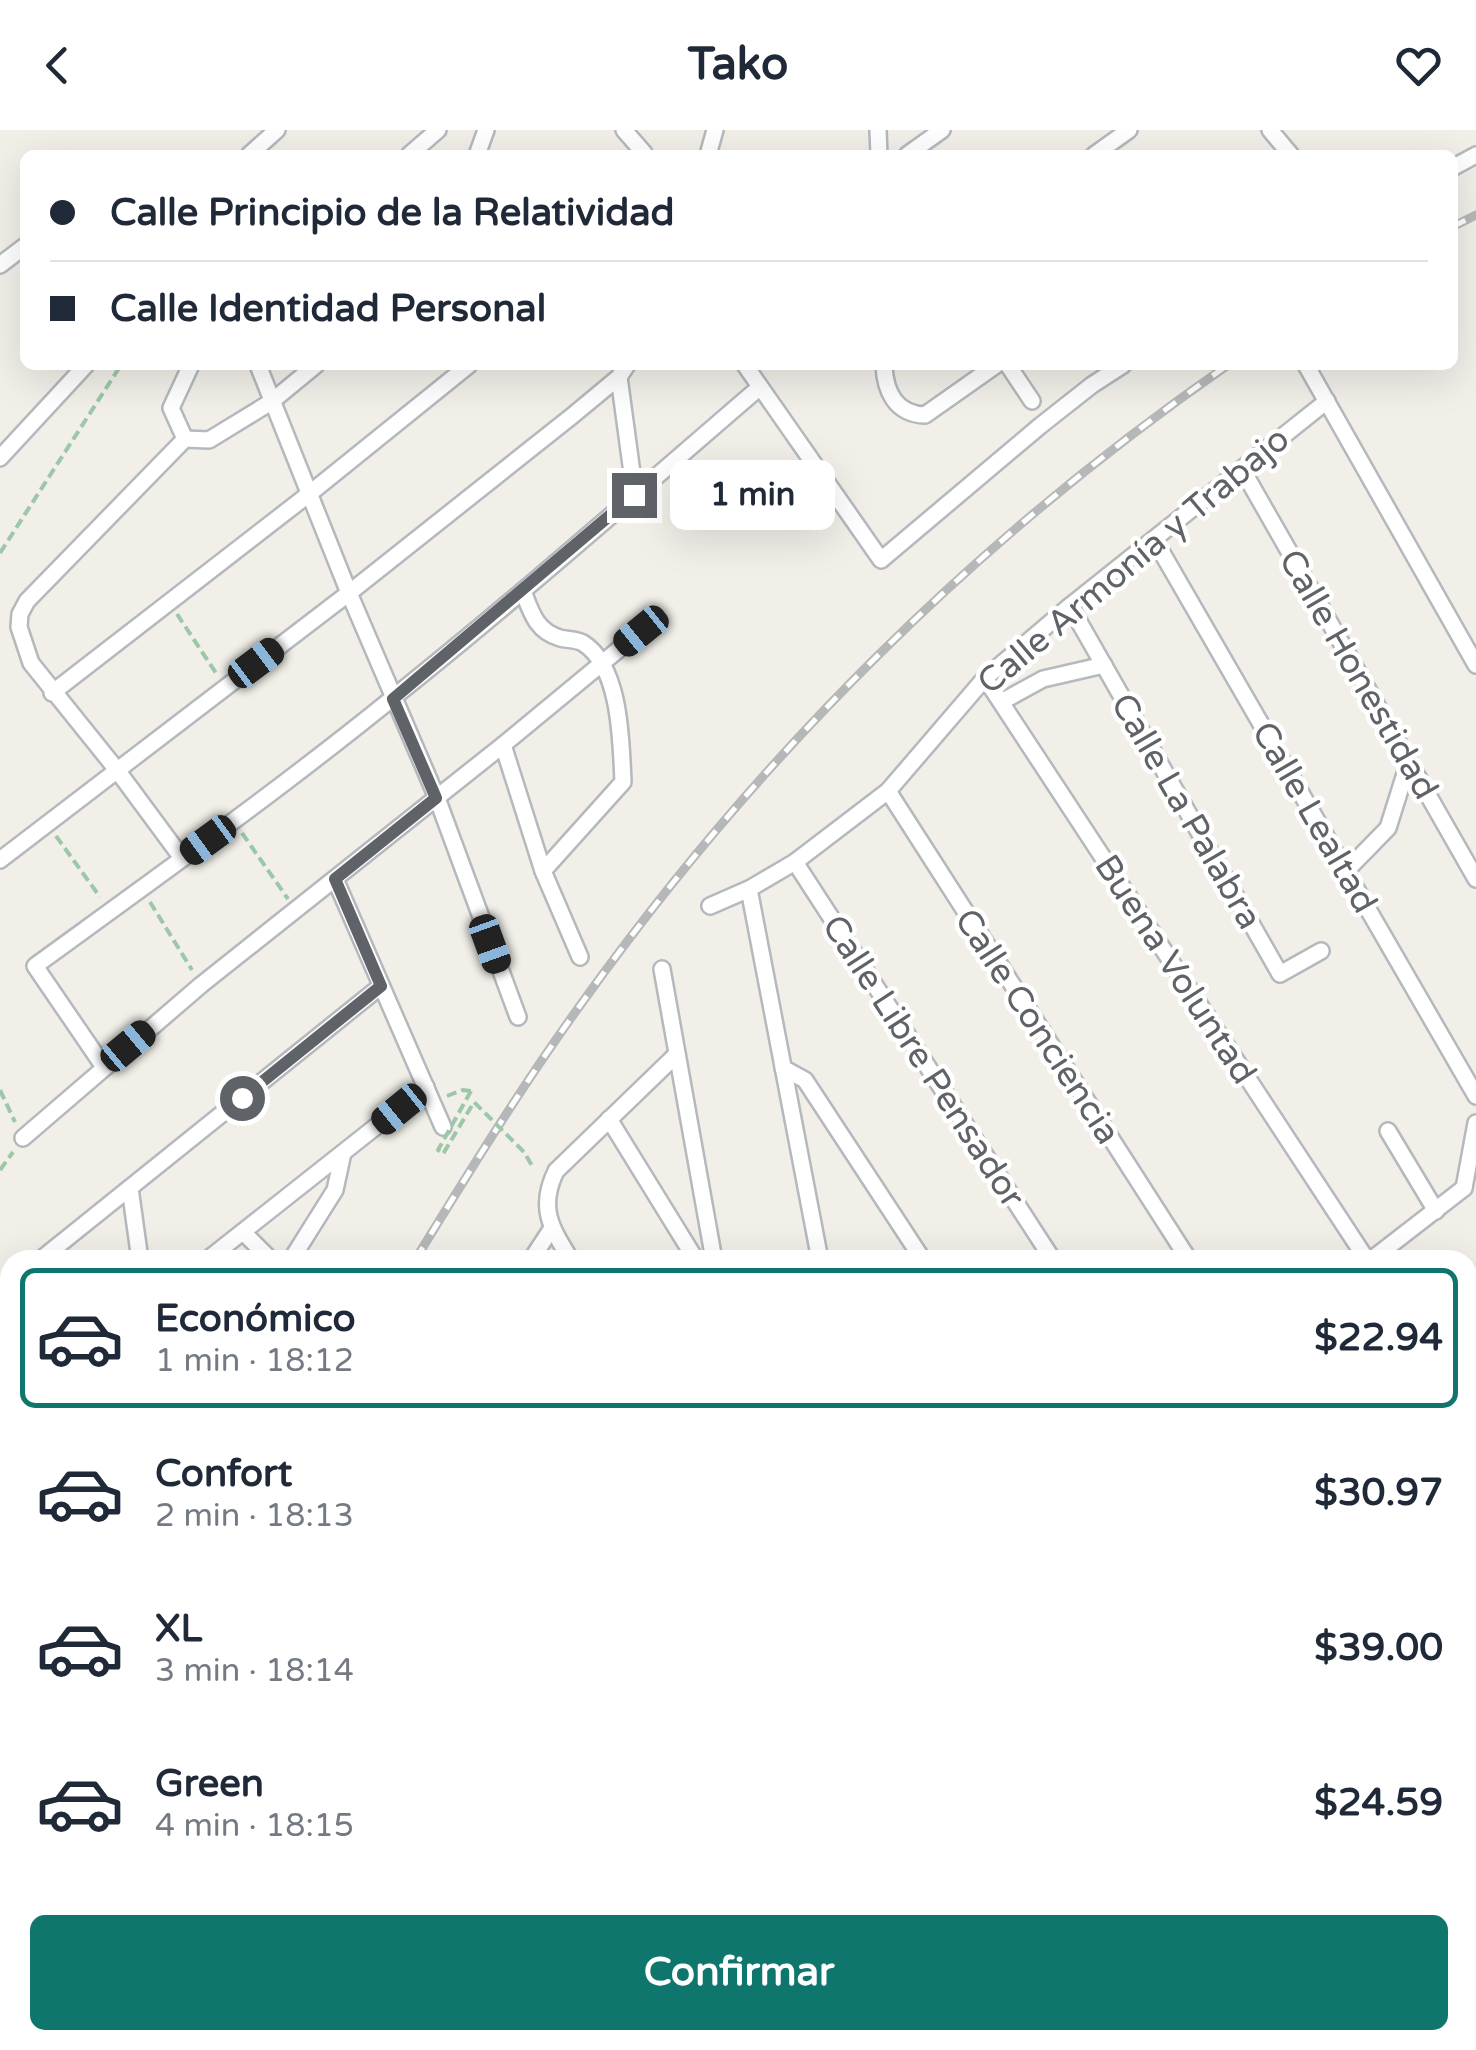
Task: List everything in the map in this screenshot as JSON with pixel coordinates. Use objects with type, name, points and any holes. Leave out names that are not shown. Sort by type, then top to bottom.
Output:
[{"type":"street","points":[[255,150],[277,130]]},
{"type":"street","points":[[415,150],[438,130]]},
{"type":"street","points":[[624,130],[641,150]]},
{"type":"street","points":[[914,150],[942,130]]},
{"type":"street","points":[[1101,150],[1129,130]]},
{"type":"street","points":[[1270,130],[1287,150]]},
{"type":"street","points":[[0,458],[81,370]]},
{"type":"street","points":[[185,438],[171,408],[189,370]]},
{"type":"street","points":[[260,370],[436,798],[518,1018]]},
{"type":"street","points":[[185,438],[209,440],[272,402],[310,370]]},
{"type":"street","points":[[52,693],[463,370]]},
{"type":"street","points":[[748,370],[881,560],[1040,426],[1115,370]]},
{"type":"street","points":[[884,370],[890,395],[900,408],[926,415],[989,370]]},
{"type":"street","points":[[1011,370],[1032,402]]},
{"type":"street","points":[[1309,370],[1476,665]]},
{"type":"street","points":[[623,371],[634,495]]},
{"type":"street","points":[[0,860],[349,593],[623,371]]},
{"type":"street","points":[[104,1066],[35,966],[393,699],[760,387]]},
{"type":"street","name":"Calle Armonía y Trabajo","points":[[710,906],[795,862],[888,791],[985,678],[1327,400]]},
{"type":"street","points":[[182,858],[31,664],[19,627],[27,600],[185,438]]},
{"type":"street","name":"Calle Honestidad","points":[[1242,469],[1476,879]]},
{"type":"street","name":"Calle Lealtad","points":[[1154,539],[1476,1096]]},
{"type":"street","points":[[523,591],[534,620],[545,632],[581,642],[602,663],[620,718],[623,782],[543,871]]},
{"type":"street","name":"Calle La Palabra","points":[[1070,606],[1280,974],[1321,951]]},
{"type":"street","points":[[23,1138],[201,985],[641,631]]},
{"type":"street","points":[[1001,702],[1043,679],[1104,666]]},
{"type":"street","name":"Buena Voluntad","points":[[985,678],[1362,1250]]},
{"type":"street","points":[[503,745],[543,871],[580,957]]},
{"type":"street","points":[[1346,871],[1386,832],[1409,761]]},
{"type":"street","name":"Calle Conciencia","points":[[888,791],[1183,1250]]},
{"type":"street","name":"Calle Libre Pensador","points":[[795,862],[1046,1250]]},
{"type":"street","points":[[335,879],[443,1127]]},
{"type":"street","points":[[749,889],[818,1250]]},
{"type":"street","points":[[662,968],[712,1250]]},
{"type":"street","points":[[52,1250],[381,986]]},
{"type":"street","points":[[564,1250],[546,1207],[548,1188],[556,1171],[678,1054]]},
{"type":"street","points":[[782,1068],[805,1080],[916,1250]]},
{"type":"street","points":[[220,1250],[344,1153],[430,1094]]},
{"type":"street","points":[[609,1119],[690,1250]]},
{"type":"street","points":[[1382,1250],[1470,1190],[1476,1123]]},
{"type":"street","points":[[1388,1131],[1436,1210]]},
{"type":"street","points":[[298,1250],[335,1190],[344,1153]]},
{"type":"street","points":[[130,1188],[139,1250]]},
{"type":"street","points":[[538,1250],[552,1228]]},
{"type":"street","points":[[243,1232],[261,1250]]},
{"type":"path","points":[[0,553],[117,370]]},
{"type":"path","points":[[169,602],[225,687]]},
{"type":"path","points":[[234,820],[296,910]]},
{"type":"path","points":[[48,824],[111,912]]},
{"type":"path","points":[[142,889],[201,985]]},
{"type":"path","points":[[430,1094],[471,1091],[438,1150],[443,1154],[474,1102],[524,1152],[534,1169]]},
{"type":"railway","points":[[1458,224],[1476,215]]},
{"type":"railway","points":[[421,1250],[584,1000],[652,909],[800,736],[961,577],[1047,502],[1221,370]]},
{"type":"route","points":[[242,1098],[381,986],[335,879],[436,798],[393,699],[634,495]]}]
